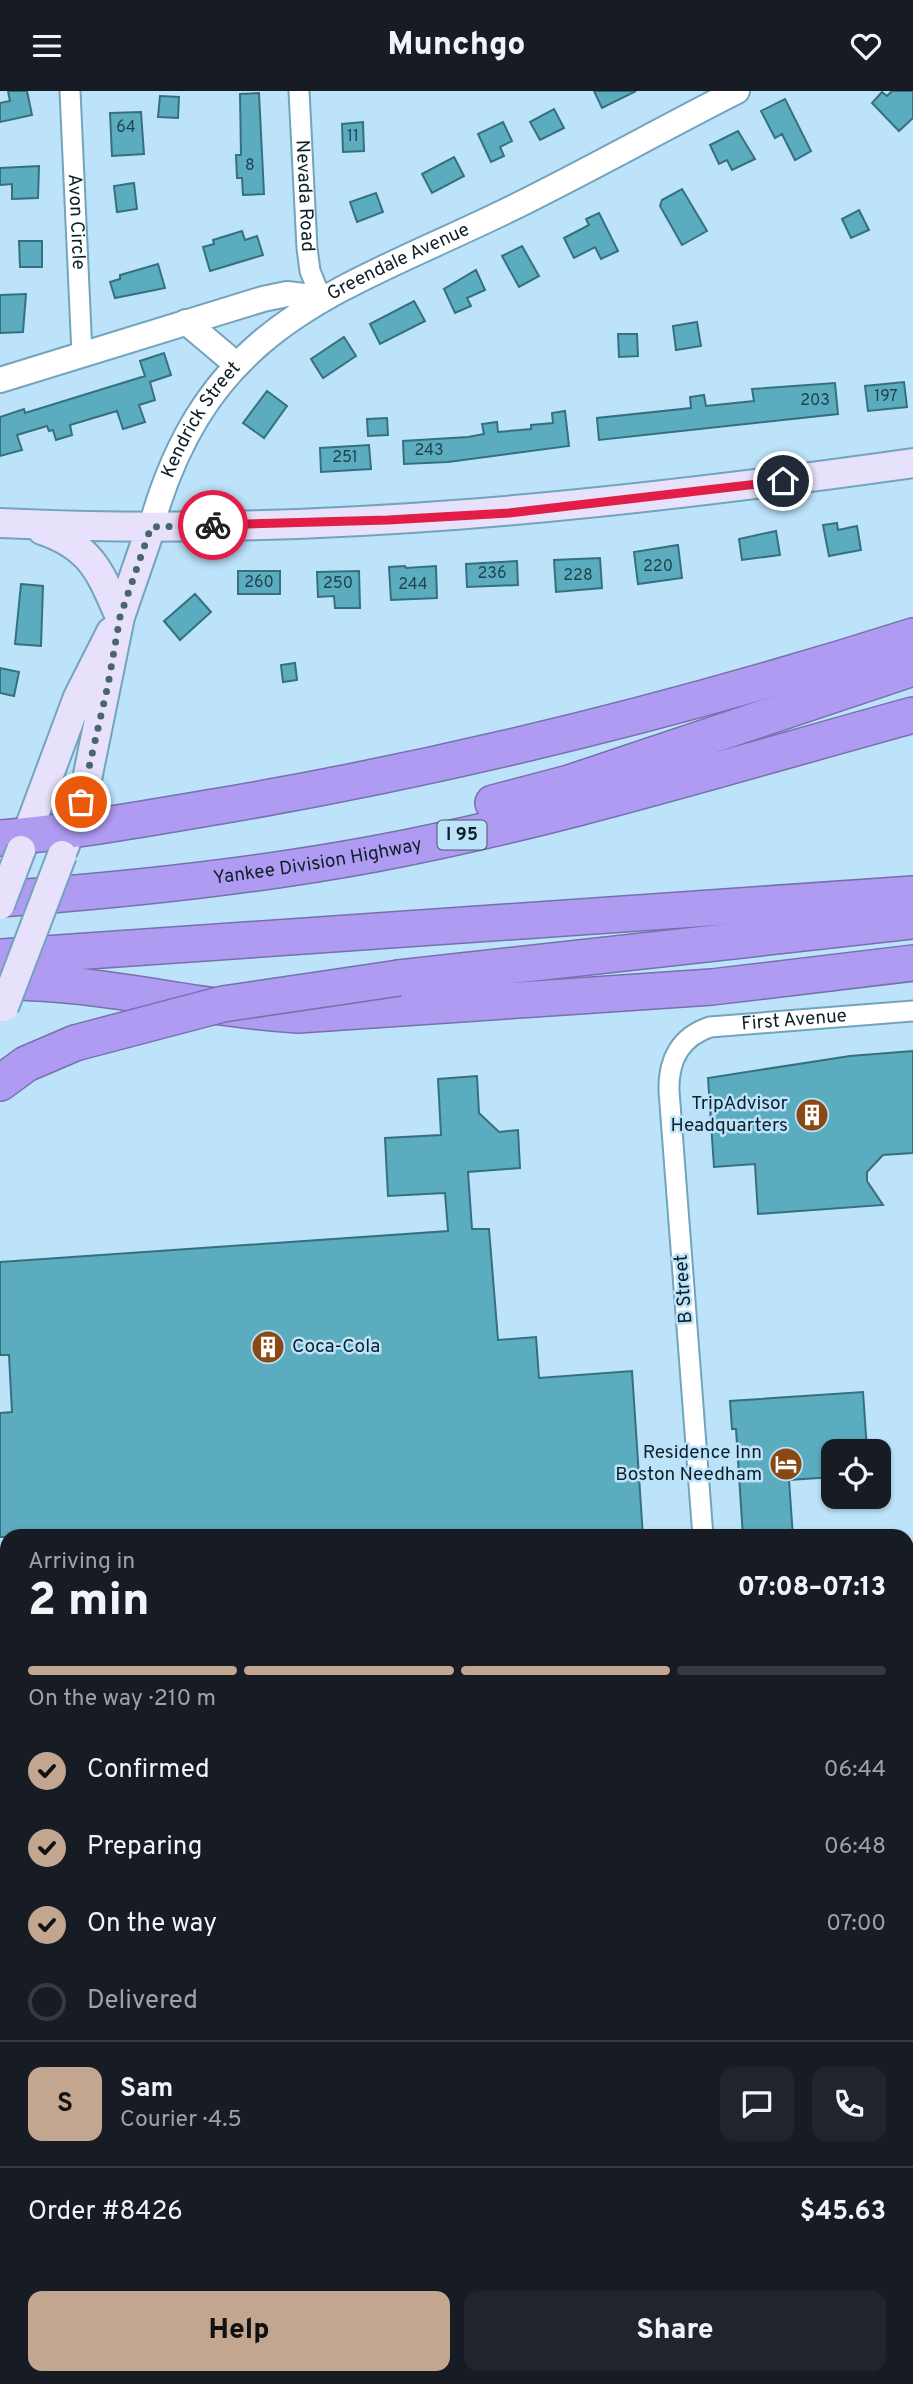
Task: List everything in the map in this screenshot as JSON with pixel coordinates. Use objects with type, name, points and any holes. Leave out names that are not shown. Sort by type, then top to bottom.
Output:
[{"type":"highway","points":[[16,842],[66,842],[589,730],[769,681],[913,636]]},
{"type":"highway","points":[[313,865],[402,824],[569,783],[913,668]]},
{"type":"highway","name":"Yankee Division Highway","points":[[0,899],[152,887],[313,865],[503,826],[913,715]]},
{"type":"highway","points":[[0,957],[913,894]]},
{"type":"highway","points":[[0,1083],[26,1064],[75,1043],[223,1004],[399,978],[913,921]]},
{"type":"highway","points":[[1,1002],[106,988],[231,1010],[298,1015],[712,987],[913,963]]},
{"type":"main road","points":[[12,524],[151,527],[397,520],[533,511],[705,492],[913,463]]},
{"type":"main road","points":[[12,524],[64,539],[88,555],[98,568],[120,617]]},
{"type":"main road","name":"Kendrick Street","points":[[1,1002],[66,842],[91,760],[120,617],[151,527]]},
{"type":"main road","name":"Kendrick Street","points":[[0,905],[16,842],[84,682],[120,617]]},
{"type":"street","name":"Avon Circle","points":[[70,91],[82,354]]},
{"type":"street","name":"Nevada Road","points":[[299,91],[307,248],[310,271],[321,298]]},
{"type":"street","name":"Greendale Avenue","points":[[0,380],[274,296],[321,298],[542,193],[737,91]]},
{"type":"street","name":"Kendrick Street","points":[[151,527],[162,488],[186,432],[208,399],[237,365],[271,334],[321,298]]},
{"type":"street","points":[[186,322],[237,365]]},
{"type":"street","name":"First Avenue","points":[[682,1044],[701,1030],[733,1023],[913,1011]]},
{"type":"street","name":"B Street","points":[[682,1044],[673,1060],[669,1091],[702,1529]]},
{"type":"building","points":[[8,91],[27,91],[32,115],[0,122],[0,103],[10,101]]},
{"type":"building","points":[[594,91],[636,91],[602,108]]},
{"type":"building","points":[[892,91],[913,91],[913,118],[899,131],[872,103],[882,92],[887,96]]},
{"type":"building","points":[[259,93],[264,194],[243,195],[242,178],[237,178],[236,155],[241,155],[240,94]]},
{"type":"building","points":[[160,96],[179,97],[178,118],[158,117]]},
{"type":"building","points":[[785,99],[811,151],[795,160],[782,134],[775,138],[761,111]]},
{"type":"building","points":[[554,109],[564,128],[540,140],[530,122]]},
{"type":"building","points":[[141,112],[144,154],[112,156],[110,113]]},
{"type":"building","points":[[363,122],[364,151],[343,152],[342,124]]},
{"type":"building","points":[[503,122],[512,141],[500,147],[504,156],[491,162],[478,134]]},
{"type":"building","points":[[738,131],[755,159],[732,170],[727,160],[719,164],[710,145]]},
{"type":"building","points":[[454,157],[464,176],[432,193],[422,174]]},
{"type":"building","points":[[39,166],[38,198],[12,199],[12,184],[0,185],[0,168]]},
{"type":"building","points":[[134,183],[137,209],[117,212],[114,186]]},
{"type":"building","points":[[682,189],[707,231],[682,245],[660,206],[662,200]]},
{"type":"building","points":[[376,193],[383,212],[357,222],[350,202]]},
{"type":"building","points":[[859,210],[869,230],[851,238],[842,219]]},
{"type":"building","points":[[599,213],[618,251],[601,259],[595,247],[574,258],[564,238],[589,225],[586,219]]},
{"type":"building","points":[[242,231],[245,240],[257,236],[263,255],[210,271],[203,247],[214,244],[213,240]]},
{"type":"building","points":[[19,241],[42,241],[42,267],[20,267]]},
{"type":"building","points":[[522,246],[539,276],[519,287],[502,256]]},
{"type":"building","points":[[158,264],[165,288],[115,298],[110,282],[120,279],[120,275]]},
{"type":"building","points":[[476,270],[485,290],[467,298],[471,306],[455,313],[444,289]]},
{"type":"building","points":[[26,294],[23,332],[0,333],[0,295]]},
{"type":"building","points":[[414,301],[425,321],[380,344],[370,324]]},
{"type":"building","points":[[697,322],[701,346],[676,350],[673,326]]},
{"type":"building","points":[[618,334],[637,334],[638,356],[619,357]]},
{"type":"building","points":[[344,337],[356,356],[323,378],[311,359]]},
{"type":"building","points":[[164,353],[171,375],[150,382],[155,400],[139,405],[145,422],[123,429],[117,411],[70,425],[72,435],[56,440],[53,430],[49,431],[47,426],[17,435],[22,450],[0,456],[0,417],[24,409],[25,413],[145,376],[140,361]]},
{"type":"building","points":[[904,382],[907,407],[868,411],[865,386]]},
{"type":"building","points":[[835,383],[838,414],[599,440],[597,418],[691,408],[690,397],[704,395],[706,406],[754,401],[752,389]]},
{"type":"building","points":[[267,391],[287,406],[264,438],[243,423]]},
{"type":"building","points":[[565,411],[569,446],[448,462],[404,464],[403,441],[484,434],[482,424],[497,422],[498,432],[531,429],[531,425],[553,423],[552,413]]},
{"type":"building","points":[[387,418],[388,435],[368,436],[367,419]]},
{"type":"building","points":[[369,445],[371,469],[321,472],[320,448]]},
{"type":"building","points":[[837,523],[838,530],[857,526],[861,550],[829,556],[823,525]]},
{"type":"building","points":[[776,531],[780,555],[742,560],[739,539]]},
{"type":"building","points":[[678,545],[682,578],[638,584],[634,552]]},
{"type":"building","points":[[600,558],[602,588],[556,592],[554,560]]},
{"type":"building","points":[[517,561],[518,585],[467,587],[466,564]]},
{"type":"building","points":[[436,566],[437,598],[391,600],[389,567]]},
{"type":"building","points":[[238,571],[280,571],[280,594],[238,594]]},
{"type":"building","points":[[359,571],[360,608],[335,608],[334,596],[318,597],[317,572]]},
{"type":"building","points":[[21,584],[43,586],[41,646],[15,644]]},
{"type":"building","points":[[195,594],[211,612],[180,640],[164,621]]},
{"type":"building","points":[[295,663],[297,680],[283,682],[281,665]]},
{"type":"building","points":[[0,668],[19,672],[14,696],[0,693]]},
{"type":"building","name":"TripAdvisor Headquarters","points":[[913,1051],[913,1153],[883,1155],[867,1172],[867,1181],[883,1205],[758,1214],[755,1164],[714,1167],[708,1078],[850,1056]]},
{"type":"building","name":"Coca-Cola","points":[[477,1076],[479,1113],[499,1132],[518,1130],[520,1168],[468,1172],[472,1229],[489,1229],[498,1340],[536,1337],[539,1378],[632,1371],[642,1529],[0,1529],[0,1413],[12,1412],[9,1355],[0,1355],[0,1262],[448,1231],[445,1193],[388,1196],[385,1138],[441,1135],[438,1079]]},
{"type":"building","name":"Residence Inn Boston Needham","points":[[863,1392],[866,1439],[821,1439],[821,1478],[789,1480],[792,1529],[742,1529],[736,1429],[732,1429],[730,1401]]},
{"type":"way so far","points":[[81,802],[116,649],[120,617],[151,527],[213,525]]},
{"type":"place","name":"TripAdvisor Headquarters","points":[[812,1115]]},
{"type":"place","name":"Coca-Cola","points":[[268,1347]]},
{"type":"place","name":"Residence Inn Boston Needham","points":[[786,1464]]},
{"type":"route","points":[[213,525],[509,513],[659,498],[783,481]]}]
